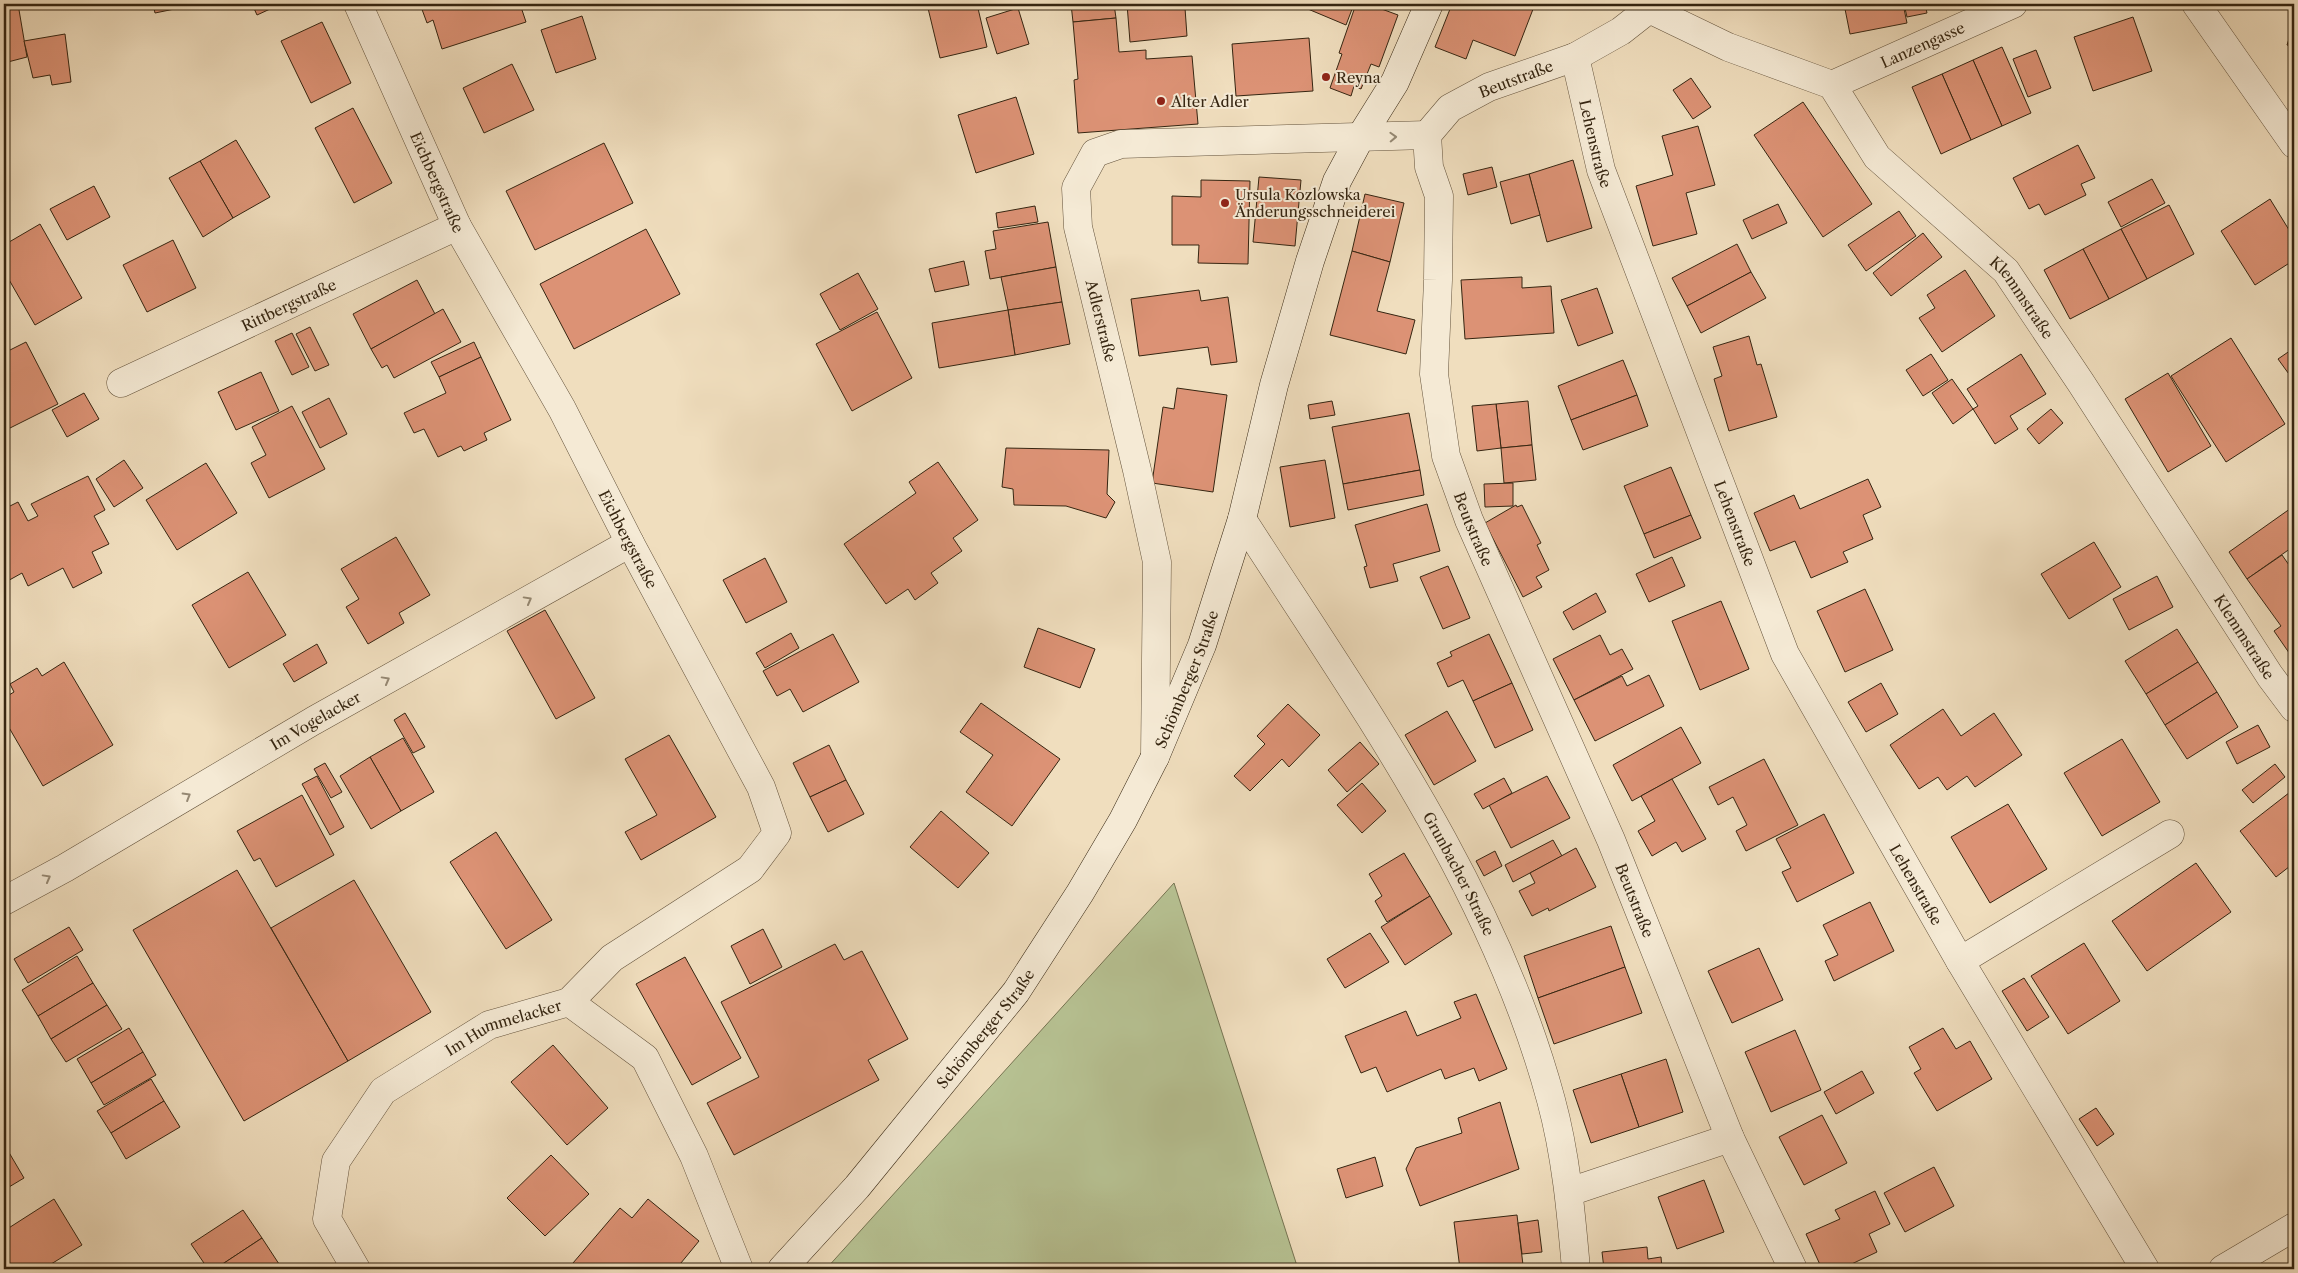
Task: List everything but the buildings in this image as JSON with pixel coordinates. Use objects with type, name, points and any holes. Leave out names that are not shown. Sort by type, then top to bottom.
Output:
[{"type":"street","name":"Eichbergstraße","points":[[358,4],[457,226],[562,409],[630,543],[761,787],[778,833],[750,869],[612,958],[569,1002]]},
{"type":"street","name":"Schömberger Straße","points":[[782,1269],[857,1187],[1016,992],[1123,820],[1155,757],[1202,645],[1242,519],[1274,386],[1310,261],[1337,181],[1360,138],[1395,82],[1429,4]]},
{"type":"street","name":"Lanzengasse","points":[[1832,85],[2013,4]]},
{"type":"street","points":[[2196,4],[2294,144]]},
{"type":"street","points":[[1647,6],[1728,47],[1832,85]]},
{"type":"street","name":"Beutstraße","points":[[1647,6],[1621,30],[1575,57],[1489,87],[1450,108],[1427,136],[1429,168],[1439,196],[1434,374],[1446,456],[1469,520],[1611,840],[1730,1138],[1793,1269]]},
{"type":"street","name":"Lehenstraße","points":[[1575,57],[1601,170],[1785,654],[1960,961],[2145,1269]]},
{"type":"street","name":"Klemmstraße","points":[[1832,85],[1877,157],[2006,271],[2081,383],[2270,676],[2294,708]]},
{"type":"street","name":"Adlerstraße","points":[[1155,757],[1157,562],[1137,470],[1078,227],[1076,188],[1095,153],[1121,144],[1427,136]]},
{"type":"street","name":"Rittbergstraße","points":[[121,383],[457,226]]},
{"type":"street","name":"Grunbacher Straße","points":[[1242,519],[1426,808],[1478,905],[1534,1040],[1552,1101],[1569,1192],[1576,1269]]},
{"type":"street","name":"Im Vogelacker","points":[[4,901],[73,863],[313,721],[630,543]]},
{"type":"street","points":[[1960,961],[2170,834]]},
{"type":"street","name":"Im Hummelacker","points":[[356,1269],[327,1219],[336,1161],[383,1091],[489,1024],[569,1002],[645,1058],[694,1156],[739,1269]]},
{"type":"street","points":[[1569,1192],[1730,1138]]},
{"type":"street","points":[[2223,1269],[2294,1227]]},
{"type":"green space","points":[[1174,883],[1298,1269],[826,1269]]},
{"type":"place","name":"Reyna","points":[[1326,77]]},
{"type":"place","name":"Alter Adler","points":[[1161,101]]},
{"type":"place","name":"Ursula Kozlowska Änderungsschneiderei","points":[[1225,203]]}]
